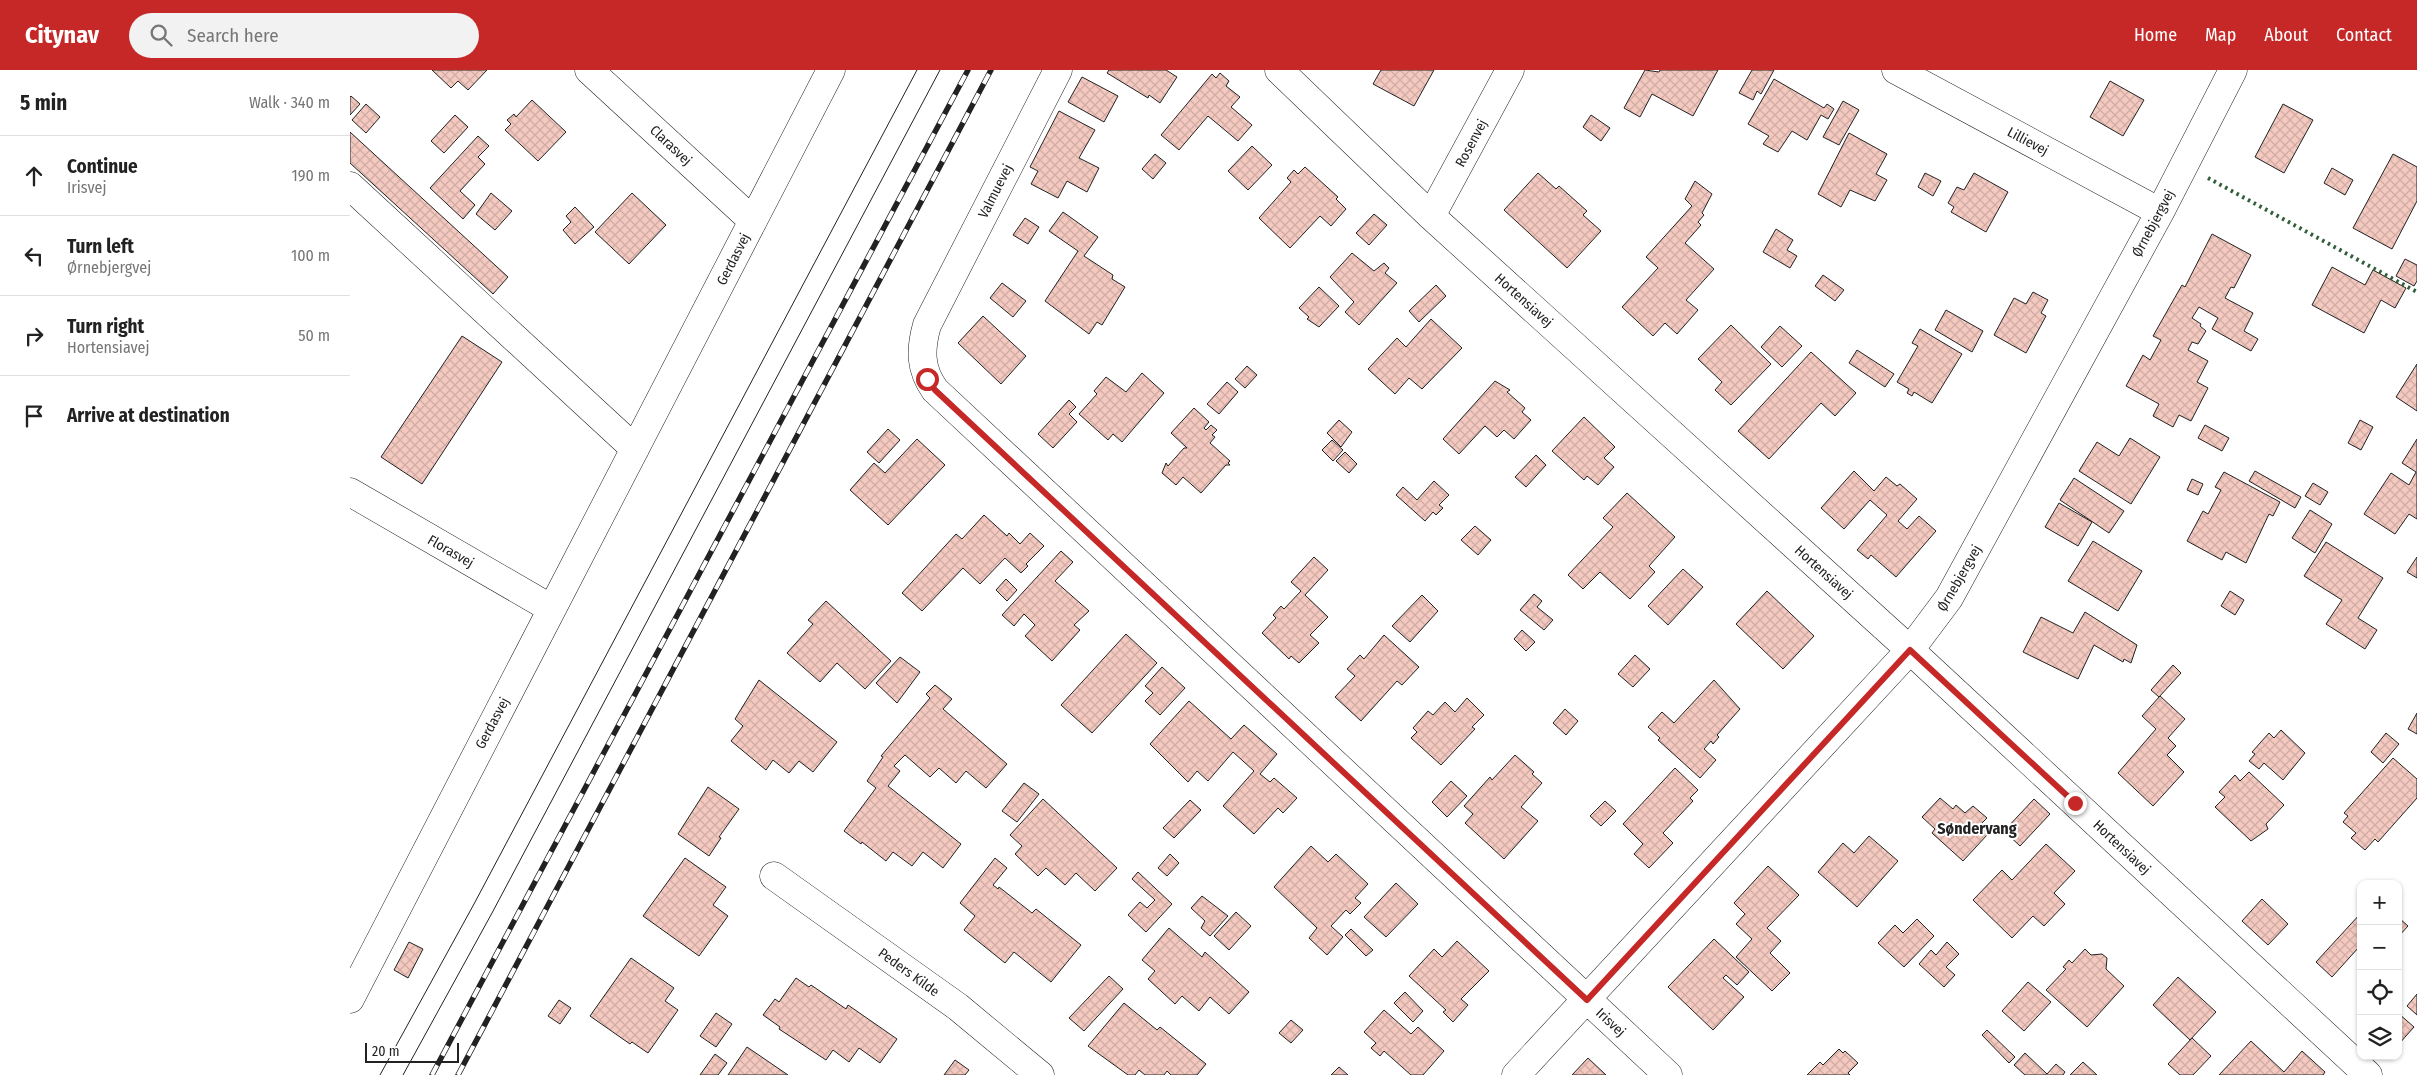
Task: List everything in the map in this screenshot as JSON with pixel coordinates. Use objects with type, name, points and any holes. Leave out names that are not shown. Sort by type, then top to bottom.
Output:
[{"type":"street","name":"Clarasvej","points":[[589,70],[753,221]]},
{"type":"street","name":"Gerdasvej","points":[[350,999],[831,70]]},
{"type":"street","name":"Valmuevej","points":[[933,313],[1058,70]]},
{"type":"street","name":"Hortensiavej","points":[[1279,70],[1431,216],[1910,650],[2368,1075]]},
{"type":"street","name":"Rosenvej","points":[[1431,216],[1510,70]]},
{"type":"street","name":"Lillievej","points":[[1896,70],[2160,212]]},
{"type":"street","name":"Ørnebjergvej","points":[[1516,1075],[1910,650],[1949,598],[2160,212],[2233,70]]},
{"type":"street","points":[[350,186],[635,449]]},
{"type":"street","name":"Irisvej","points":[[933,313],[927,325],[922,352],[922,366],[927,379],[935,390],[1668,1075]]},
{"type":"street","name":"Florasvej","points":[[350,492],[552,609]]},
{"type":"street","name":"Peders Kilde","points":[[774,876],[958,1007],[1040,1075]]},
{"type":"building","points":[[432,70],[487,70],[468,90],[458,81],[451,88]]},
{"type":"building","points":[[1109,70],[1166,70],[1177,77],[1160,103],[1149,95],[1148,98],[1107,73]]},
{"type":"building","points":[[1381,70],[1434,70],[1414,106],[1373,84]]},
{"type":"building","points":[[1645,70],[1659,72],[1660,70],[1718,70],[1693,116],[1652,94],[1640,117],[1624,108]]},
{"type":"building","points":[[1752,70],[1774,70],[1761,94],[1757,91],[1753,100],[1739,93]]},
{"type":"building","points":[[1220,73],[1229,81],[1226,86],[1240,97],[1231,107],[1252,125],[1238,141],[1208,116],[1179,150],[1161,135],[1212,74],[1216,78]]},
{"type":"building","points":[[1082,77],[1118,96],[1104,122],[1068,102]]},
{"type":"building","points":[[1774,79],[1824,108],[1827,104],[1834,109],[1828,119],[1821,115],[1807,140],[1792,131],[1778,152],[1763,144],[1769,136],[1748,124]]},
{"type":"building","points":[[2110,81],[2144,100],[2123,136],[2090,117]]},
{"type":"building","points":[[350,97],[360,104],[350,115]]},
{"type":"building","points":[[532,100],[566,132],[538,161],[505,130],[511,124],[507,120],[514,114],[516,117]]},
{"type":"building","points":[[1843,101],[1859,110],[1839,145],[1823,137]]},
{"type":"building","points":[[366,104],[380,117],[366,133],[352,120]]},
{"type":"building","points":[[2283,104],[2313,120],[2284,173],[2255,157]]},
{"type":"building","points":[[1059,111],[1095,130],[1079,158],[1099,168],[1087,192],[1067,181],[1058,198],[1031,184],[1038,171],[1030,167]]},
{"type":"building","points":[[455,115],[468,127],[444,153],[431,141]]},
{"type":"building","points":[[1591,115],[1610,128],[1601,141],[1583,127]]},
{"type":"building","points":[[350,132],[508,277],[493,294],[350,163]]},
{"type":"building","points":[[1849,133],[1887,154],[1876,174],[1887,180],[1875,201],[1850,190],[1841,207],[1818,194]]},
{"type":"building","points":[[478,136],[489,146],[478,157],[485,164],[460,191],[475,205],[463,219],[430,188]]},
{"type":"building","points":[[1252,146],[1272,165],[1248,190],[1228,171]]},
{"type":"building","points":[[1155,154],[1166,163],[1153,179],[1142,169]]},
{"type":"building","points":[[2393,154],[2417,167],[2417,201],[2392,249],[2353,228]]},
{"type":"building","points":[[1305,167],[1338,197],[1336,199],[1346,209],[1331,226],[1320,216],[1290,248],[1259,218],[1291,182],[1287,178],[1294,170],[1298,174]]},
{"type":"building","points":[[2332,168],[2353,180],[2345,195],[2324,183]]},
{"type":"building","points":[[1538,173],[1556,189],[1559,186],[1587,211],[1583,215],[1601,231],[1567,268],[1504,210]]},
{"type":"building","points":[[1925,173],[1941,181],[1933,196],[1918,187]]},
{"type":"building","points":[[1974,173],[2008,192],[1986,232],[1951,212],[1954,207],[1948,203],[1957,187],[1964,190]]},
{"type":"building","points":[[1695,181],[1712,194],[1702,213],[1704,215],[1698,222],[1701,225],[1685,243],[1714,269],[1686,300],[1698,310],[1677,334],[1665,323],[1653,336],[1622,307],[1658,268],[1646,257],[1692,206],[1685,199]]},
{"type":"building","points":[[491,193],[512,211],[495,230],[476,214]]},
{"type":"building","points":[[632,193],[666,225],[629,264],[595,232]]},
{"type":"building","points":[[575,207],[594,227],[575,244],[563,230],[571,222],[566,216]]},
{"type":"building","points":[[1063,212],[1098,237],[1084,256],[1113,275],[1112,279],[1125,287],[1102,325],[1097,322],[1089,334],[1045,301],[1078,251],[1049,231]]},
{"type":"building","points":[[1374,214],[1387,225],[1369,245],[1356,233]]},
{"type":"building","points":[[1025,218],[1039,227],[1028,244],[1013,235]]},
{"type":"building","points":[[1776,229],[1793,240],[1787,250],[1797,256],[1790,268],[1763,252]]},
{"type":"building","points":[[2212,234],[2251,255],[2234,288],[2231,287],[2225,298],[2253,313],[2244,331],[2258,339],[2251,351],[2212,329],[2218,318],[2199,307],[2192,318],[2201,324],[2200,326],[2206,331],[2198,344],[2192,342],[2188,350],[2208,361],[2197,382],[2208,388],[2191,421],[2179,415],[2173,427],[2153,416],[2159,404],[2126,386],[2143,355],[2150,360],[2161,340],[2153,336],[2182,285],[2185,287]]},
{"type":"building","points":[[1352,253],[1374,271],[1384,263],[1389,268],[1385,273],[1397,283],[1359,325],[1345,312],[1354,302],[1330,277]]},
{"type":"building","points":[[2405,259],[2417,265],[2417,281],[2414,286],[2396,276]]},
{"type":"building","points":[[2332,267],[2365,285],[2373,270],[2406,288],[2395,308],[2381,300],[2364,333],[2312,305]]},
{"type":"building","points":[[1823,275],[1844,290],[1835,301],[1815,286]]},
{"type":"building","points":[[1002,283],[1026,301],[1013,317],[990,298]]},
{"type":"building","points":[[1436,285],[1446,296],[1419,322],[1409,311]]},
{"type":"building","points":[[1319,287],[1339,306],[1319,327],[1307,319],[1309,317],[1299,308]]},
{"type":"building","points":[[2033,292],[2048,300],[2041,313],[2046,316],[2026,353],[1994,335],[2014,298],[2026,304]]},
{"type":"building","points":[[1946,310],[1983,331],[1972,352],[1935,330]]},
{"type":"building","points":[[983,316],[1026,356],[1001,384],[958,343]]},
{"type":"building","points":[[1431,319],[1462,348],[1422,389],[1409,378],[1395,394],[1368,369],[1397,338],[1406,347]]},
{"type":"building","points":[[1731,325],[1771,364],[1731,405],[1715,390],[1722,382],[1698,359]]},
{"type":"building","points":[[1780,326],[1802,346],[1782,367],[1761,347]]},
{"type":"building","points":[[1920,329],[1962,354],[1932,403],[1914,392],[1912,396],[1907,393],[1909,389],[1897,382],[1918,346],[1912,343]]},
{"type":"building","points":[[462,336],[502,362],[422,484],[381,457]]},
{"type":"building","points":[[1857,350],[1894,374],[1885,387],[1849,363]]},
{"type":"building","points":[[1811,352],[1856,393],[1835,416],[1821,403],[1769,459],[1738,431]]},
{"type":"building","points":[[2417,364],[2417,411],[2396,397]]},
{"type":"building","points":[[1247,366],[1257,375],[1245,388],[1235,379]]},
{"type":"building","points":[[1142,373],[1164,393],[1122,442],[1113,434],[1108,440],[1079,414],[1097,394],[1094,391],[1106,377],[1126,392]]},
{"type":"building","points":[[1495,381],[1510,390],[1507,392],[1525,408],[1522,412],[1531,420],[1514,439],[1504,430],[1497,437],[1485,426],[1459,454],[1443,439]]},
{"type":"building","points":[[1227,382],[1238,392],[1219,414],[1207,404]]},
{"type":"building","points":[[1069,400],[1076,407],[1069,414],[1077,422],[1053,448],[1038,434]]},
{"type":"building","points":[[1194,408],[1209,422],[1204,428],[1206,430],[1211,425],[1217,430],[1212,435],[1215,437],[1210,443],[1230,461],[1228,463],[1230,465],[1226,465],[1201,493],[1183,477],[1176,485],[1162,473],[1166,463],[1168,466],[1184,448],[1187,448],[1171,433]]},
{"type":"building","points":[[1584,417],[1615,447],[1604,458],[1614,467],[1598,485],[1587,476],[1584,480],[1552,451]]},
{"type":"building","points":[[1339,420],[1352,432],[1341,447],[1327,433]]},
{"type":"building","points":[[2360,420],[2373,427],[2361,450],[2348,443]]},
{"type":"building","points":[[2205,425],[2229,438],[2222,451],[2198,438]]},
{"type":"building","points":[[888,429],[900,440],[879,463],[867,452]]},
{"type":"building","points":[[2130,438],[2160,457],[2131,504],[2079,471],[2097,442],[2119,456]]},
{"type":"building","points":[[917,439],[945,465],[888,525],[850,490],[874,463],[885,473]]},
{"type":"building","points":[[2417,439],[2417,519],[2409,514],[2395,534],[2364,514],[2391,473],[2409,485],[2416,472],[2402,463]]},
{"type":"building","points":[[1332,440],[1343,450],[1333,461],[1322,450]]},
{"type":"building","points":[[1345,452],[1357,464],[1349,473],[1336,461]]},
{"type":"building","points":[[1536,455],[1546,465],[1526,487],[1515,477]]},
{"type":"building","points":[[1854,471],[1874,491],[1886,477],[1897,486],[1900,484],[1917,499],[1898,521],[1907,529],[1919,516],[1936,531],[1896,577],[1871,555],[1868,559],[1857,550],[1887,515],[1870,500],[1844,529],[1821,508]]},
{"type":"building","points":[[2255,471],[2301,497],[2295,508],[2249,481]]},
{"type":"building","points":[[2224,472],[2280,502],[2273,516],[2269,514],[2246,563],[2226,552],[2222,560],[2187,541],[2203,511],[2208,514],[2221,490],[2215,487]]},
{"type":"building","points":[[2074,478],[2124,511],[2109,533],[2060,500]]},
{"type":"building","points":[[2192,479],[2203,484],[2198,495],[2187,490]]},
{"type":"building","points":[[1434,481],[1449,495],[1439,505],[1443,508],[1436,515],[1433,512],[1425,521],[1396,495],[1403,487],[1417,500]]},
{"type":"building","points":[[2313,483],[2328,492],[2320,505],[2305,496]]},
{"type":"building","points":[[1627,493],[1675,537],[1649,566],[1655,572],[1630,599],[1600,572],[1583,589],[1568,575],[1613,527],[1603,518]]},
{"type":"building","points":[[2059,503],[2092,522],[2078,546],[2045,527]]},
{"type":"building","points":[[2310,510],[2332,524],[2315,553],[2292,538]]},
{"type":"building","points":[[984,515],[1007,536],[1009,533],[1020,544],[1030,533],[1044,546],[1026,564],[1028,566],[1021,573],[1005,558],[980,584],[963,568],[922,611],[902,593],[956,534],[962,539]]},
{"type":"building","points":[[1475,526],[1491,540],[1478,555],[1461,540]]},
{"type":"building","points":[[2093,541],[2142,571],[2118,611],[2068,581]]},
{"type":"building","points":[[2326,542],[2383,578],[2358,618],[2377,630],[2365,649],[2326,624],[2342,600],[2304,576]]},
{"type":"building","points":[[1061,551],[1073,562],[1055,581],[1089,611],[1074,625],[1080,630],[1052,661],[1025,636],[1035,625],[1024,614],[1014,626],[1002,615]]},
{"type":"building","points":[[1314,557],[1328,570],[1305,595],[1328,617],[1310,635],[1319,643],[1299,663],[1291,656],[1289,659],[1262,633],[1276,618],[1273,615],[1281,606],[1284,609],[1301,591],[1291,582]]},
{"type":"building","points":[[2417,557],[2417,578],[2407,572]]},
{"type":"building","points":[[1683,569],[1703,587],[1668,625],[1648,606]]},
{"type":"building","points":[[1006,579],[1017,590],[1007,601],[996,590]]},
{"type":"building","points":[[1767,591],[1814,636],[1783,669],[1736,624]]},
{"type":"building","points":[[2230,591],[2244,600],[2235,615],[2221,606]]},
{"type":"building","points":[[1534,594],[1542,601],[1537,607],[1553,620],[1544,630],[1520,610]]},
{"type":"building","points":[[1422,595],[1438,611],[1410,642],[1392,626]]},
{"type":"building","points":[[826,601],[891,661],[865,689],[837,663],[820,682],[787,653],[813,624],[808,620]]},
{"type":"building","points":[[2085,612],[2137,645],[2131,663],[2124,659],[2123,662],[2094,645],[2078,679],[2023,652],[2041,617],[2073,633]]},
{"type":"building","points":[[1522,630],[1535,642],[1526,651],[1514,639]]},
{"type":"building","points":[[1126,634],[1157,663],[1092,733],[1061,705]]},
{"type":"building","points":[[1384,635],[1419,667],[1402,685],[1397,681],[1361,721],[1335,697],[1355,676],[1347,669],[1360,655],[1364,659]]},
{"type":"building","points":[[1635,655],[1650,669],[1633,687],[1618,674]]},
{"type":"building","points":[[900,657],[920,672],[897,703],[876,683]]},
{"type":"building","points":[[2173,665],[2181,673],[2159,697],[2151,690]]},
{"type":"building","points":[[1162,667],[1185,688],[1160,715],[1145,701],[1153,693],[1145,686]]},
{"type":"building","points":[[759,680],[837,742],[813,772],[799,761],[789,773],[773,760],[766,770],[731,741],[743,726],[735,719]]},
{"type":"building","points":[[1714,680],[1740,709],[1717,735],[1719,737],[1713,744],[1711,741],[1704,749],[1716,760],[1700,778],[1658,740],[1660,738],[1648,727],[1662,712],[1674,723]]},
{"type":"building","points":[[935,685],[952,699],[943,709],[1007,764],[986,788],[966,771],[956,783],[939,768],[930,777],[905,755],[894,766],[900,771],[888,786],[961,844],[943,868],[923,852],[912,866],[893,852],[886,861],[862,842],[861,844],[844,831],[876,788],[867,781],[883,757],[881,756],[930,698],[926,694]]},
{"type":"building","points":[[2160,696],[2185,719],[2168,738],[2176,746],[2167,755],[2184,772],[2153,806],[2118,773],[2156,729],[2142,716]]},
{"type":"building","points":[[1467,698],[1484,715],[1472,727],[1475,729],[1441,765],[1411,738],[1417,732],[1413,728],[1428,711],[1433,715],[1445,702],[1455,712]]},
{"type":"building","points":[[1189,701],[1231,739],[1244,725],[1277,754],[1260,774],[1270,782],[1274,778],[1297,798],[1283,813],[1278,808],[1254,834],[1223,806],[1254,771],[1233,752],[1208,781],[1197,771],[1188,782],[1150,744]]},
{"type":"building","points":[[1565,709],[1578,721],[1566,735],[1553,723]]},
{"type":"building","points":[[2417,713],[2417,734],[2408,729]]},
{"type":"building","points":[[2281,730],[2305,753],[2283,780],[2264,763],[2259,769],[2249,761],[2255,754],[2252,752],[2269,733],[2274,738]]},
{"type":"building","points":[[2386,733],[2399,744],[2383,763],[2371,752]]},
{"type":"building","points":[[1515,755],[1534,772],[1532,774],[1542,783],[1521,807],[1538,821],[1504,859],[1465,823],[1473,814],[1464,806],[1490,777],[1492,780]]},
{"type":"building","points":[[2393,758],[2417,779],[2417,798],[2378,842],[2375,839],[2365,850],[2351,838],[2356,833],[2343,822],[2348,816],[2344,813]]},
{"type":"building","points":[[1675,768],[1698,790],[1690,798],[1693,801],[1663,833],[1673,843],[1649,868],[1634,854],[1643,844],[1623,824]]},
{"type":"building","points":[[2249,772],[2284,805],[2266,824],[2268,829],[2251,841],[2215,807],[2225,797],[2219,792],[2235,775],[2240,781]]},
{"type":"building","points":[[1451,781],[1467,796],[1447,817],[1432,802]]},
{"type":"building","points":[[1024,783],[1039,794],[1017,822],[1002,811]]},
{"type":"building","points":[[708,787],[739,809],[719,837],[721,838],[709,856],[678,834]]},
{"type":"building","points":[[1940,798],[1953,809],[1956,805],[1965,813],[1973,806],[1987,818],[1979,826],[1988,834],[1963,861],[1932,833],[1935,829],[1922,817]]},
{"type":"building","points":[[1043,799],[1117,868],[1095,891],[1076,873],[1065,885],[1046,868],[1038,876],[1015,854],[1022,846],[1010,835]]},
{"type":"building","points":[[2034,799],[2050,814],[2020,846],[2004,831]]},
{"type":"building","points":[[1190,800],[1201,810],[1174,838],[1163,828]]},
{"type":"building","points":[[1605,801],[1616,811],[1601,826],[1590,816]]},
{"type":"building","points":[[1869,836],[1898,861],[1857,907],[1818,872],[1843,843],[1854,853]]},
{"type":"building","points":[[2046,844],[2075,871],[2054,893],[2065,904],[2044,926],[2033,916],[2012,938],[1973,900],[2002,870],[2012,880]]},
{"type":"building","points":[[1311,846],[1328,862],[1336,854],[1368,884],[1355,898],[1361,903],[1350,914],[1346,910],[1331,926],[1343,937],[1327,955],[1309,938],[1317,928],[1274,887]]},
{"type":"building","points":[[1170,854],[1179,863],[1167,876],[1158,868]]},
{"type":"building","points":[[685,858],[726,887],[713,905],[728,916],[699,956],[643,916]]},
{"type":"building","points":[[995,858],[1007,868],[993,885],[998,889],[999,887],[1032,913],[1036,909],[1081,945],[1051,982],[1014,952],[1005,963],[964,930],[975,916],[960,903]]},
{"type":"building","points":[[1768,866],[1799,895],[1767,928],[1781,941],[1770,953],[1790,973],[1772,991],[1736,957],[1752,939],[1736,924],[1745,914],[1734,903]]},
{"type":"building","points":[[1138,872],[1172,904],[1146,932],[1128,915],[1140,902],[1147,908],[1155,900],[1132,879]]},
{"type":"building","points":[[1396,883],[1418,904],[1386,937],[1364,917]]},
{"type":"building","points":[[1202,896],[1228,916],[1210,936],[1201,928],[1205,921],[1191,908]]},
{"type":"building","points":[[2262,899],[2288,924],[2268,945],[2242,921]]},
{"type":"building","points":[[1236,912],[1251,926],[1229,950],[1214,936]]},
{"type":"building","points":[[2357,917],[2357,949],[2332,977],[2316,962]]},
{"type":"building","points":[[1917,919],[1934,936],[1904,967],[1878,943],[1895,925],[1903,933]]},
{"type":"building","points":[[2402,921],[2408,926],[2402,933]]},
{"type":"building","points":[[1169,928],[1202,957],[1205,952],[1249,992],[1229,1014],[1210,997],[1199,1011],[1182,996],[1175,1004],[1148,979],[1155,971],[1142,960]]},
{"type":"building","points":[[1351,929],[1373,950],[1366,956],[1345,935]]},
{"type":"building","points":[[1714,939],[1749,972],[1737,985],[1726,975],[1723,978],[1744,997],[1713,1030],[1668,987]]},
{"type":"building","points":[[1457,941],[1489,971],[1461,999],[1468,1005],[1453,1022],[1443,1012],[1446,1010],[1409,976],[1434,949],[1442,957]]},
{"type":"building","points":[[409,942],[423,949],[408,978],[394,970]]},
{"type":"building","points":[[1947,942],[1959,954],[1946,967],[1955,975],[1944,987],[1919,964],[1931,950],[1936,955]]},
{"type":"building","points":[[2085,949],[2091,955],[2102,954],[2107,958],[2106,969],[2124,986],[2087,1027],[2046,990],[2066,969],[2063,967],[2069,960],[2072,963]]},
{"type":"building","points":[[631,958],[674,988],[665,1001],[678,1010],[648,1053],[632,1042],[630,1044],[590,1016]]},
{"type":"building","points":[[1109,976],[1123,989],[1084,1031],[1069,1018]]},
{"type":"building","points":[[2178,977],[2216,1012],[2190,1040],[2153,1005]]},
{"type":"building","points":[[796,978],[809,987],[811,985],[846,1009],[848,1005],[897,1039],[880,1063],[859,1048],[849,1062],[833,1050],[826,1060],[779,1029],[780,1027],[763,1015],[775,999],[779,1002]]},
{"type":"building","points":[[2028,982],[2051,1002],[2024,1031],[2002,1011]]},
{"type":"building","points":[[1405,992],[1423,1011],[1413,1022],[1394,1003]]},
{"type":"building","points":[[2417,994],[2417,1015],[2407,1006]]},
{"type":"building","points":[[559,1000],[571,1008],[560,1024],[548,1016]]},
{"type":"building","points":[[1124,1003],[1157,1030],[1160,1027],[1206,1064],[1197,1075],[1171,1075],[1167,1071],[1164,1075],[1145,1075],[1139,1070],[1135,1075],[1128,1075],[1088,1046]]},
{"type":"building","points":[[1384,1010],[1411,1034],[1418,1027],[1444,1051],[1423,1075],[1411,1075],[1384,1051],[1380,1056],[1371,1048],[1376,1043],[1364,1032]]},
{"type":"building","points":[[716,1013],[732,1024],[716,1047],[700,1036]]},
{"type":"building","points":[[2402,1016],[2414,1027],[2402,1040]]},
{"type":"building","points":[[1291,1020],[1303,1030],[1291,1043],[1279,1033]]},
{"type":"building","points":[[1987,1030],[2015,1057],[2009,1063],[1982,1035]]},
{"type":"building","points":[[2192,1038],[2211,1056],[2193,1075],[2180,1075],[2168,1064]]},
{"type":"building","points":[[2251,1041],[2284,1072],[2302,1051],[2325,1072],[2323,1075],[2219,1075]]},
{"type":"building","points":[[747,1047],[788,1075],[728,1075]]},
{"type":"building","points":[[1839,1049],[1843,1053],[1845,1051],[1858,1063],[1848,1073],[1850,1075],[1807,1075],[1820,1062],[1823,1065]]},
{"type":"building","points":[[2025,1053],[2047,1074],[2056,1064],[2065,1072],[2063,1075],[2025,1075],[2014,1065]]},
{"type":"building","points":[[715,1054],[727,1063],[718,1075],[700,1075]]},
{"type":"building","points":[[1588,1058],[1606,1075],[1572,1075]]},
{"type":"building","points":[[955,1060],[969,1070],[965,1075],[944,1075]]},
{"type":"building","points":[[2083,1062],[2097,1075],[2070,1075]]},
{"type":"building","points":[[1339,1067],[1348,1075],[1331,1075]]},
{"type":"tram line","points":[[380,1075],[474,904],[917,70]]},
{"type":"tram line","points":[[403,1075],[492,913],[940,70]]},
{"type":"railway","points":[[432,1075],[968,70]]},
{"type":"railway","points":[[458,1075],[991,70]]},
{"type":"hedge","points":[[2208,178],[2417,292]]},
{"type":"district","name":"Søndervang","points":[[1977,828]]},
{"type":"route","points":[[927,379],[935,390],[1587,1000],[1910,650],[2075,803]]}]
